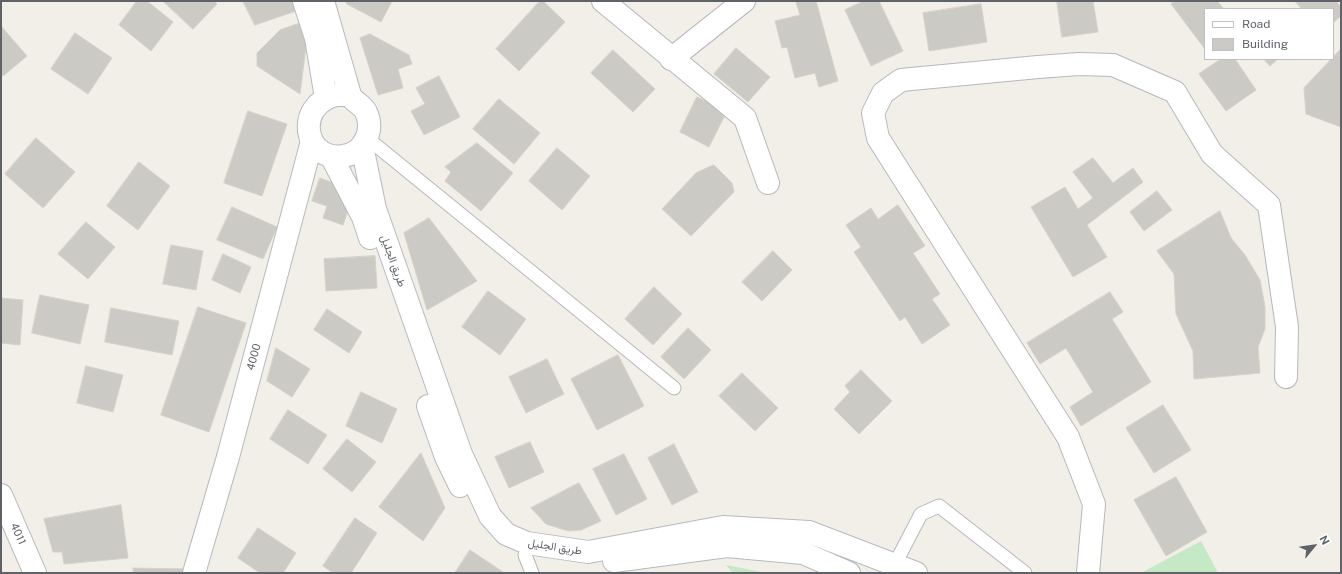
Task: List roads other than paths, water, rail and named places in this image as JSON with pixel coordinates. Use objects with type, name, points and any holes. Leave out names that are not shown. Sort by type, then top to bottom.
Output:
[{"type":"street","points":[[304,1],[316,38],[326,98]]},
{"type":"street","points":[[323,1],[350,95],[365,111],[369,129],[364,142],[348,156],[331,156],[317,148],[312,141],[308,130],[309,118],[314,107],[326,98],[350,95]]},
{"type":"street","points":[[603,1],[671,59],[745,118],[768,183]]},
{"type":"street","points":[[671,59],[744,1]]},
{"type":"street","points":[[1088,573],[1094,504],[1068,437],[878,138],[873,112],[883,93],[901,80],[1079,64],[1113,65],[1175,92],[1212,154],[1269,205],[1287,327],[1286,377]]},
{"type":"street","name":"4000","points":[[194,573],[228,457],[312,141]]},
{"type":"street","name":"طريق الجليل","points":[[364,142],[374,210],[461,454],[490,516],[506,534],[527,543],[588,552],[723,527],[809,532],[916,573]]},
{"type":"street","name":"طريق الجليل","points":[[331,156],[363,217],[446,457],[481,527],[500,546],[529,564],[586,564],[727,546],[803,552],[849,573]]},
{"type":"street","name":"4011","points":[[1,495],[35,573]]},
{"type":"lane","points":[[364,142],[674,388]]},
{"type":"lane","points":[[895,564],[921,514],[939,506],[1025,573]]}]
